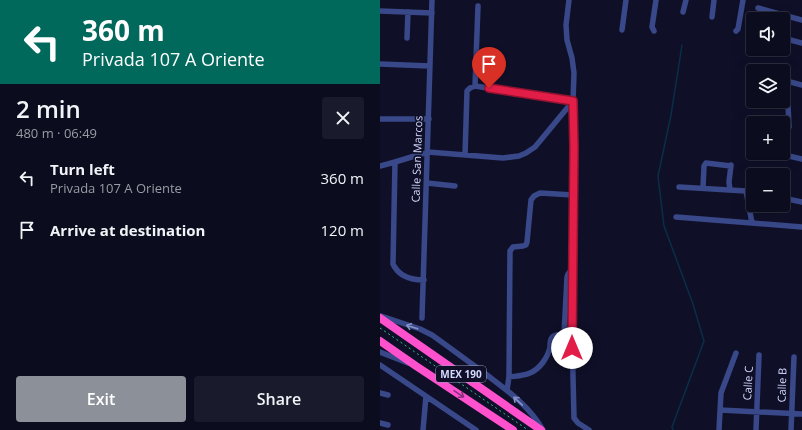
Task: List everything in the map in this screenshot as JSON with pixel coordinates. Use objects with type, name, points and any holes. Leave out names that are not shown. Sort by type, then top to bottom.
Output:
[{"type":"highway","name":"MEX 190","points":[[382,316],[542,430]]},
{"type":"highway","name":"MEX 190","points":[[380,341],[513,430]]},
{"type":"street","name":"Calle San Marcos","points":[[422,318],[432,0]]},
{"type":"street","points":[[568,0],[566,25],[567,40],[574,73],[572,334],[574,418],[578,424],[589,430]]},
{"type":"street","points":[[622,30],[626,0]]},
{"type":"street","points":[[654,30],[652,27],[656,0]]},
{"type":"street","points":[[684,12],[686,0]]},
{"type":"street","points":[[712,17],[714,0]]},
{"type":"street","points":[[736,31],[738,29],[743,0]]},
{"type":"street","points":[[475,86],[478,6]]},
{"type":"street","points":[[758,8],[802,20]]},
{"type":"street","points":[[380,11],[432,13]]},
{"type":"street","points":[[407,38],[408,12]]},
{"type":"street","points":[[790,40],[802,43]]},
{"type":"street","points":[[380,64],[430,66]]},
{"type":"street","points":[[790,81],[802,85]]},
{"type":"street","points":[[465,155],[467,91],[470,88],[475,86],[573,101]]},
{"type":"street","points":[[380,166],[428,152],[503,158],[526,153],[535,147],[573,101]]},
{"type":"street","points":[[380,119],[428,119]]},
{"type":"street","points":[[790,156],[802,159]]},
{"type":"street","points":[[395,162],[394,267],[408,279],[424,280]]},
{"type":"street","points":[[702,188],[704,166],[706,163],[731,166],[729,182],[730,190]]},
{"type":"street","points":[[426,183],[455,186]]},
{"type":"street","points":[[679,187],[746,191]]},
{"type":"street","points":[[507,390],[509,377],[510,251],[513,247],[526,245],[531,200],[534,196],[540,194],[573,195]]},
{"type":"street","points":[[790,199],[802,202]]},
{"type":"street","points":[[750,212],[752,223]]},
{"type":"street","points":[[676,217],[802,227]]},
{"type":"street","points":[[564,335],[567,277],[573,268]]},
{"type":"street","points":[[382,316],[420,329],[432,335],[507,390],[537,419],[542,430]]},
{"type":"street","points":[[509,377],[533,372],[546,358],[553,336],[572,334]]},
{"type":"street","points":[[380,352],[416,366]]},
{"type":"street","points":[[719,430],[721,393],[736,353]]},
{"type":"street","name":"Calle C","points":[[756,430],[759,354]]},
{"type":"street","name":"Calle B","points":[[791,430],[794,357]]},
{"type":"street","points":[[380,365],[476,430]]},
{"type":"street","points":[[380,393],[388,395]]},
{"type":"street","points":[[423,430],[426,396]]},
{"type":"street","points":[[720,410],[802,414]]},
{"type":"street","points":[[380,423],[388,425]]},
{"type":"path","points":[[380,328],[528,430]]},
{"type":"waterway","points":[[673,430],[672,427],[704,341],[693,304],[664,226],[658,176],[671,115],[682,45]]},
{"type":"route","points":[[489,88],[573,101],[572,348]]}]
